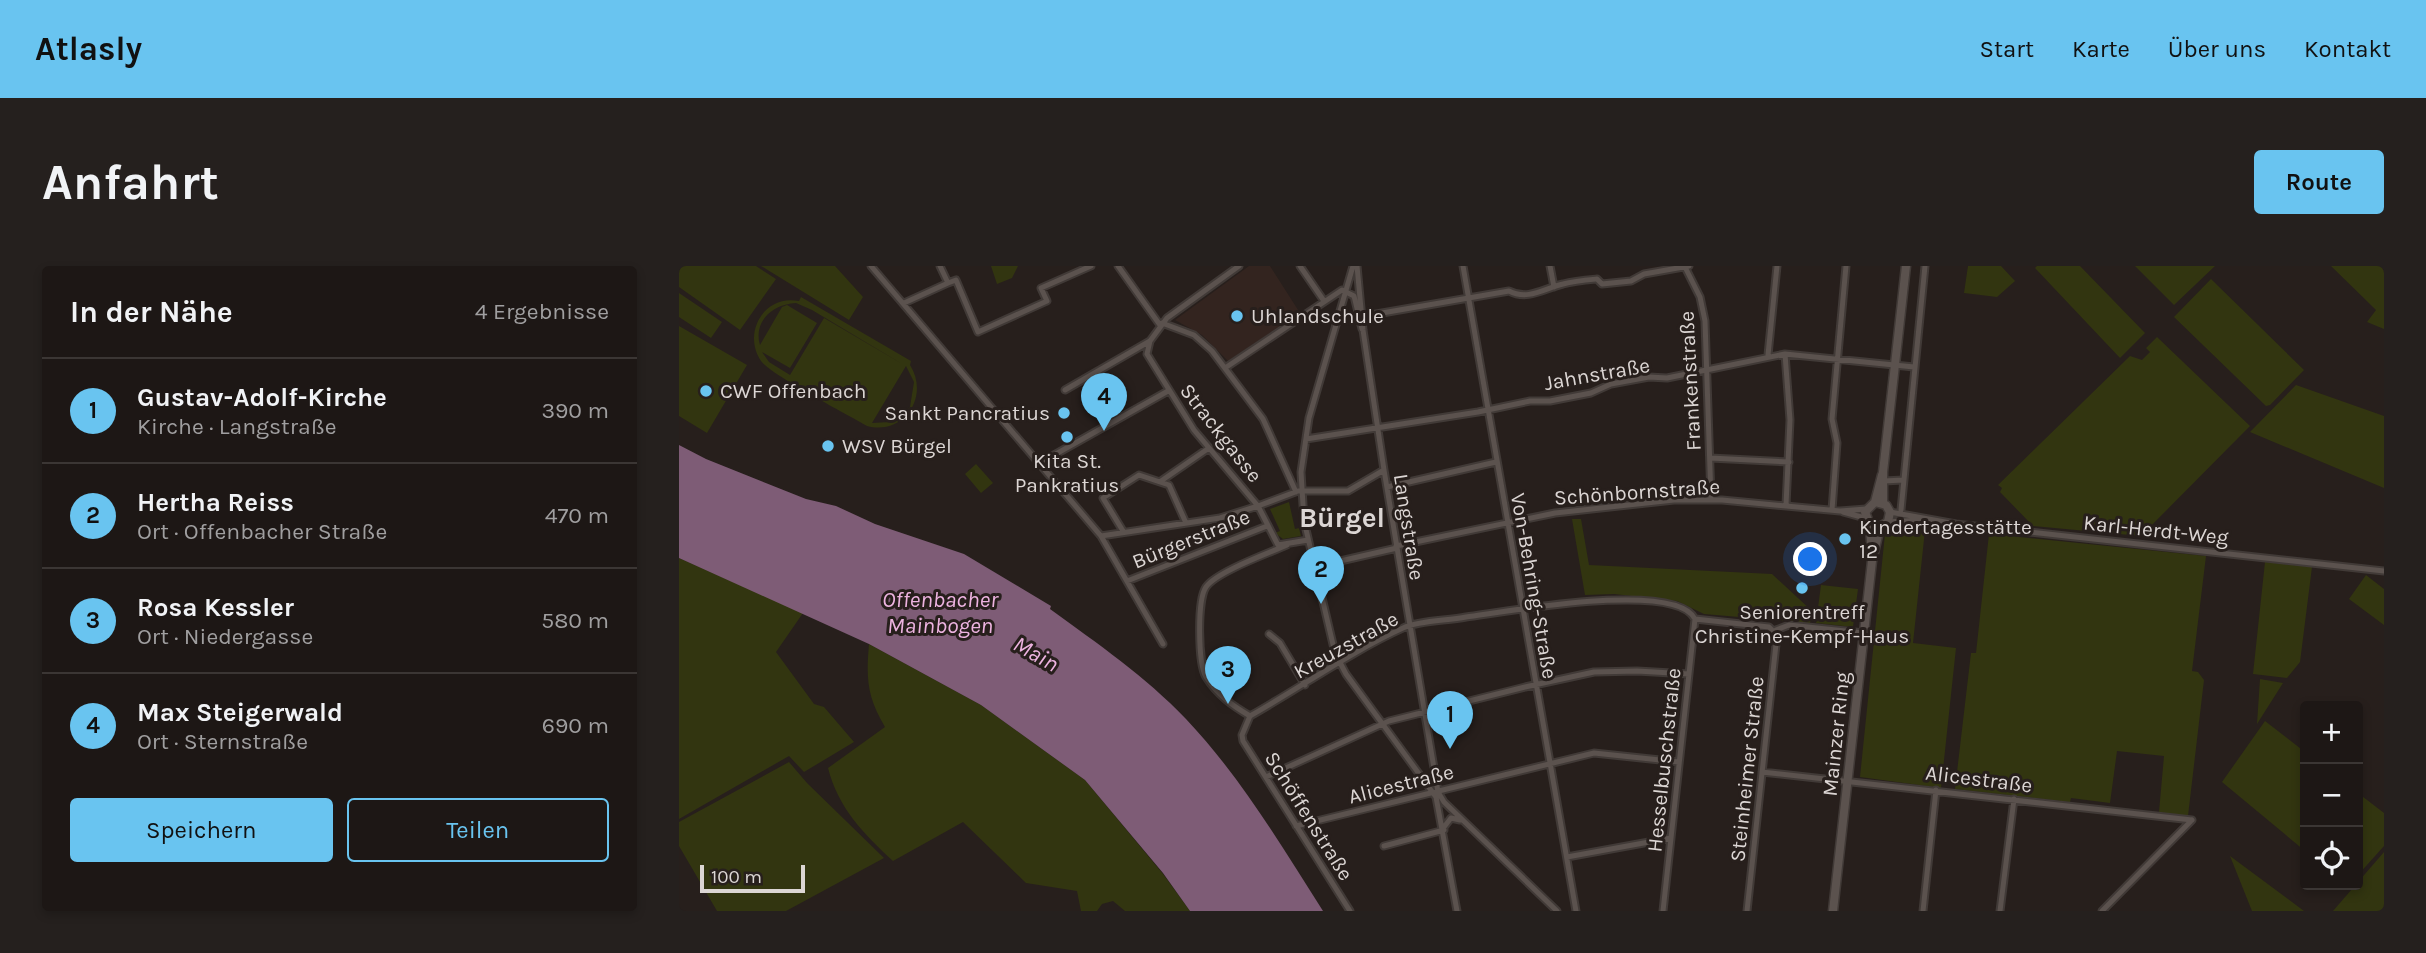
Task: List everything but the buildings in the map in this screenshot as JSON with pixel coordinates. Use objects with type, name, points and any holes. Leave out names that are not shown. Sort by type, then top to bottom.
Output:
[{"type":"street","points":[[871,266],[1101,536],[1163,644]]},
{"type":"street","points":[[940,266],[948,283]]},
{"type":"street","points":[[904,303],[956,280],[978,331],[1047,301],[1041,288],[1091,266]]},
{"type":"street","points":[[1118,266],[1161,324],[1200,338],[1263,419],[1298,491],[1333,648],[1340,664],[1421,775],[1471,828],[1557,911]]},
{"type":"street","points":[[1065,390],[1150,341],[1161,324],[1239,266]]},
{"type":"street","points":[[1300,266],[1324,301]]},
{"type":"street","points":[[1298,491],[1313,402],[1355,266]]},
{"type":"street","name":"Langstraße","points":[[1355,266],[1396,547],[1457,911]]},
{"type":"street","name":"Von-Behring-Straße","points":[[1463,266],[1576,911]]},
{"type":"street","points":[[1550,266],[1554,287]]},
{"type":"street","points":[[1768,355],[1777,266]]},
{"type":"street","points":[[1832,510],[1837,443],[1832,419],[1846,266]]},
{"type":"street","points":[[1884,524],[1867,517],[1879,502],[1883,477],[1906,266]]},
{"type":"street","points":[[1901,510],[1925,266]]},
{"type":"street","points":[[1346,290],[1354,296],[1361,317],[1509,291],[1518,296],[1597,279],[1602,284],[1631,281],[1644,274],[1686,267]]},
{"type":"street","name":"Frankenstraße","points":[[1686,267],[1702,303],[1711,499]]},
{"type":"street","points":[[1225,368],[1324,301],[1346,290]]},
{"type":"street","name":"Strackgasse","points":[[1150,341],[1147,354],[1168,391],[1209,448],[1258,506],[1267,526]]},
{"type":"street","points":[[1785,354],[1790,409],[1786,505]]},
{"type":"street","name":"Jahnstraße","points":[[1306,439],[1530,401],[1550,401],[1591,393],[1611,384],[1652,377],[1667,378],[1768,355],[1785,354],[1914,367]]},
{"type":"street","points":[[1038,464],[1168,391]]},
{"type":"street","points":[[1161,481],[1209,448]]},
{"type":"street","points":[[1710,458],[1789,461]]},
{"type":"street","points":[[1387,487],[1496,462]]},
{"type":"street","points":[[1101,536],[1229,516],[1298,491],[1348,491],[1384,470]]},
{"type":"street","points":[[1123,531],[1103,498],[1104,494],[1139,475],[1161,481],[1173,489],[1186,523]]},
{"type":"street","points":[[1883,477],[1903,480]]},
{"type":"street","name":"Schönbornstraße","points":[[1314,567],[1506,522],[1565,512],[1711,499],[1832,510],[1867,517]]},
{"type":"street","points":[[1879,502],[1890,512]]},
{"type":"street","name":"Karl-Herdt-Weg","points":[[1890,512],[1924,519],[2384,571]]},
{"type":"street","name":"Mainzer Ring","points":[[1833,911],[1872,561],[1890,512]]},
{"type":"street","name":"Mainzer Ring","points":[[1867,517],[1872,561]]},
{"type":"street","name":"Karl-Herdt-Weg","points":[[1884,524],[1924,519]]},
{"type":"street","points":[[1267,526],[1276,543],[1287,545]]},
{"type":"street","name":"Bürgerstraße","points":[[1128,581],[1267,526]]},
{"type":"street","points":[[1250,716],[1224,699],[1205,674],[1200,632],[1203,594],[1207,584],[1219,577],[1287,545],[1308,540]]},
{"type":"street","name":"Kreuzstraße","points":[[1250,716],[1410,626],[1521,609],[1612,599],[1680,606],[1693,616]]},
{"type":"street","points":[[1693,616],[1776,630],[1789,625],[1864,633]]},
{"type":"street","name":"Hesselbuschstraße","points":[[1663,911],[1693,616]]},
{"type":"street","name":"Steinheimer Straße","points":[[1747,911],[1776,630]]},
{"type":"street","points":[[1269,634],[1280,643],[1305,685]]},
{"type":"street","points":[[1266,777],[1383,723],[1423,713],[1594,672],[1689,674]]},
{"type":"street","name":"Schöffenstraße","points":[[1250,716],[1241,738],[1350,911]]},
{"type":"street","name":"Alicestraße","points":[[1296,825],[1598,753],[1679,762]]},
{"type":"street","points":[[1421,775],[1430,775],[1432,767]]},
{"type":"street","name":"Alicestraße","points":[[1762,772],[2192,820],[2102,911]]},
{"type":"street","points":[[1923,911],[1936,790]]},
{"type":"street","points":[[2000,911],[2014,799]]},
{"type":"street","points":[[1384,846],[1444,829],[1447,821],[1454,817],[1471,828]]},
{"type":"street","points":[[1566,857],[1671,838]]},
{"type":"shaded area","name":"Uhlandschule","points":[[1249,266],[1270,266],[1300,313],[1228,361],[1202,335],[1175,320]]},
{"type":"green space","points":[[679,266],[756,266],[776,279],[740,330],[679,287]]},
{"type":"green space","points":[[761,266],[835,266],[863,297],[849,320]]},
{"type":"green space","points":[[991,266],[1018,266],[1012,278],[997,284]]},
{"type":"green space","points":[[1968,266],[2001,266],[2015,281],[1997,297],[1964,293]]},
{"type":"green space","points":[[2080,266],[2145,333],[2120,358],[2035,268]]},
{"type":"green space","points":[[2135,266],[2215,266],[2174,305]]},
{"type":"green space","points":[[2331,266],[2384,266],[2384,329],[2367,322],[2376,310]]},
{"type":"green space","points":[[2211,279],[2304,370],[2270,405],[2266,406],[2174,317]]},
{"type":"green space","points":[[679,293],[722,322],[711,338],[679,317]]},
{"type":"green space","points":[[801,297],[911,361],[917,389],[910,411],[902,419],[880,428],[867,426],[794,385],[761,361],[754,339],[760,318],[776,303],[799,301]],"holes":[[[796,303],[812,310],[904,365],[824,318],[790,375],[769,362],[762,352],[790,368],[817,323],[787,305],[782,307],[760,345],[759,328],[773,310],[788,304]],[[906,366],[914,382],[910,407],[890,422],[872,423]]]},
{"type":"green space","name":"CWF Offenbach","points":[[679,326],[747,365],[707,433],[679,416]]},
{"type":"green space","points":[[2157,337],[2250,426],[2141,536],[2033,526],[2000,492],[2002,488],[1998,485],[2130,356],[2142,360],[2150,352],[2146,348]]},
{"type":"green space","points":[[2296,385],[2384,416],[2384,488],[2250,432]]},
{"type":"green space","points":[[976,464],[993,483],[981,493],[965,474]]},
{"type":"green space","points":[[1289,502],[1295,529],[1299,528],[1301,536],[1283,539],[1275,533],[1280,531],[1270,509]]},
{"type":"green space","points":[[1572,519],[1581,519],[1589,565],[1772,574],[1812,611],[1810,623],[1704,614],[1677,601],[1614,594],[1585,595]]},
{"type":"green space","points":[[1919,524],[1919,529],[1925,530],[1913,643],[1956,648],[1941,788],[1860,777],[1885,534],[1891,526]]},
{"type":"green space","points":[[1989,534],[2206,556],[2192,671],[2198,672],[2204,680],[2188,816],[2159,812],[2164,756],[2117,751],[2110,803],[2071,798],[2070,802],[1955,789],[1971,653],[1976,653]]},
{"type":"green space","points":[[679,558],[803,613],[776,652],[814,704],[824,707],[854,742],[804,772],[789,756],[679,819]]},
{"type":"green space","points":[[2265,562],[2312,567],[2300,662],[2287,678],[2253,674]]},
{"type":"green space","points":[[2366,575],[2384,589],[2384,625],[2349,599]]},
{"type":"green space","points":[[1821,585],[1858,589],[1853,627],[1816,623]]},
{"type":"green space","points":[[869,644],[981,705],[1085,780],[1190,911],[1125,911],[1113,901],[1102,904],[1097,911],[1081,911],[1077,891],[1026,883],[963,822],[893,861],[862,830],[845,808],[828,768],[885,727],[874,706],[869,687]]},
{"type":"green space","points":[[2260,679],[2283,683],[2257,724]]},
{"type":"green space","points":[[2265,721],[2300,748],[2300,847],[2222,782]]},
{"type":"green space","points":[[789,762],[884,858],[786,911],[717,911],[679,846],[679,822]]},
{"type":"green space","points":[[2363,797],[2384,813],[2384,846],[2363,869]]},
{"type":"green space","points":[[2384,852],[2384,911],[2333,911],[2351,890],[2363,890],[2363,876]]},
{"type":"green space","points":[[2230,856],[2304,911],[2252,911]]},
{"type":"water","points":[[679,445],[706,459],[806,499],[836,506],[875,524],[964,554],[1051,606],[1050,609],[1154,689],[1206,741],[1259,812],[1323,911],[1190,911],[1163,873],[1085,780],[981,705],[869,644],[679,558]]},
{"type":"place","name":"Uhlandschule","points":[[1237,316]]},
{"type":"place","name":"CWF Offenbach","points":[[706,391]]},
{"type":"place","name":"Sankt Pancratius","points":[[1064,413]]},
{"type":"place","name":"Max Steigerwald","points":[[1104,431]]},
{"type":"place","name":"Kita St. Pankratius","points":[[1067,437]]},
{"type":"place","name":"WSV Bürgel","points":[[828,446]]},
{"type":"place","name":"Kindertagesstätte 12","points":[[1845,539]]},
{"type":"place","name":"Seniorentreff Christine-Kempf-Haus","points":[[1802,588]]},
{"type":"place","name":"Hertha Reiss","points":[[1321,604]]},
{"type":"place","name":"Rosa Kessler","points":[[1228,704]]},
{"type":"place","name":"Gustav-Adolf-Kirche","points":[[1450,749]]},
{"type":"district","name":"Bürgel","points":[[1342,517]]},
{"type":"water label","name":"Offenbacher Mainbogen","points":[[940,612]]},
{"type":"water label","name":"Main","points":[[1036,654]]}]
